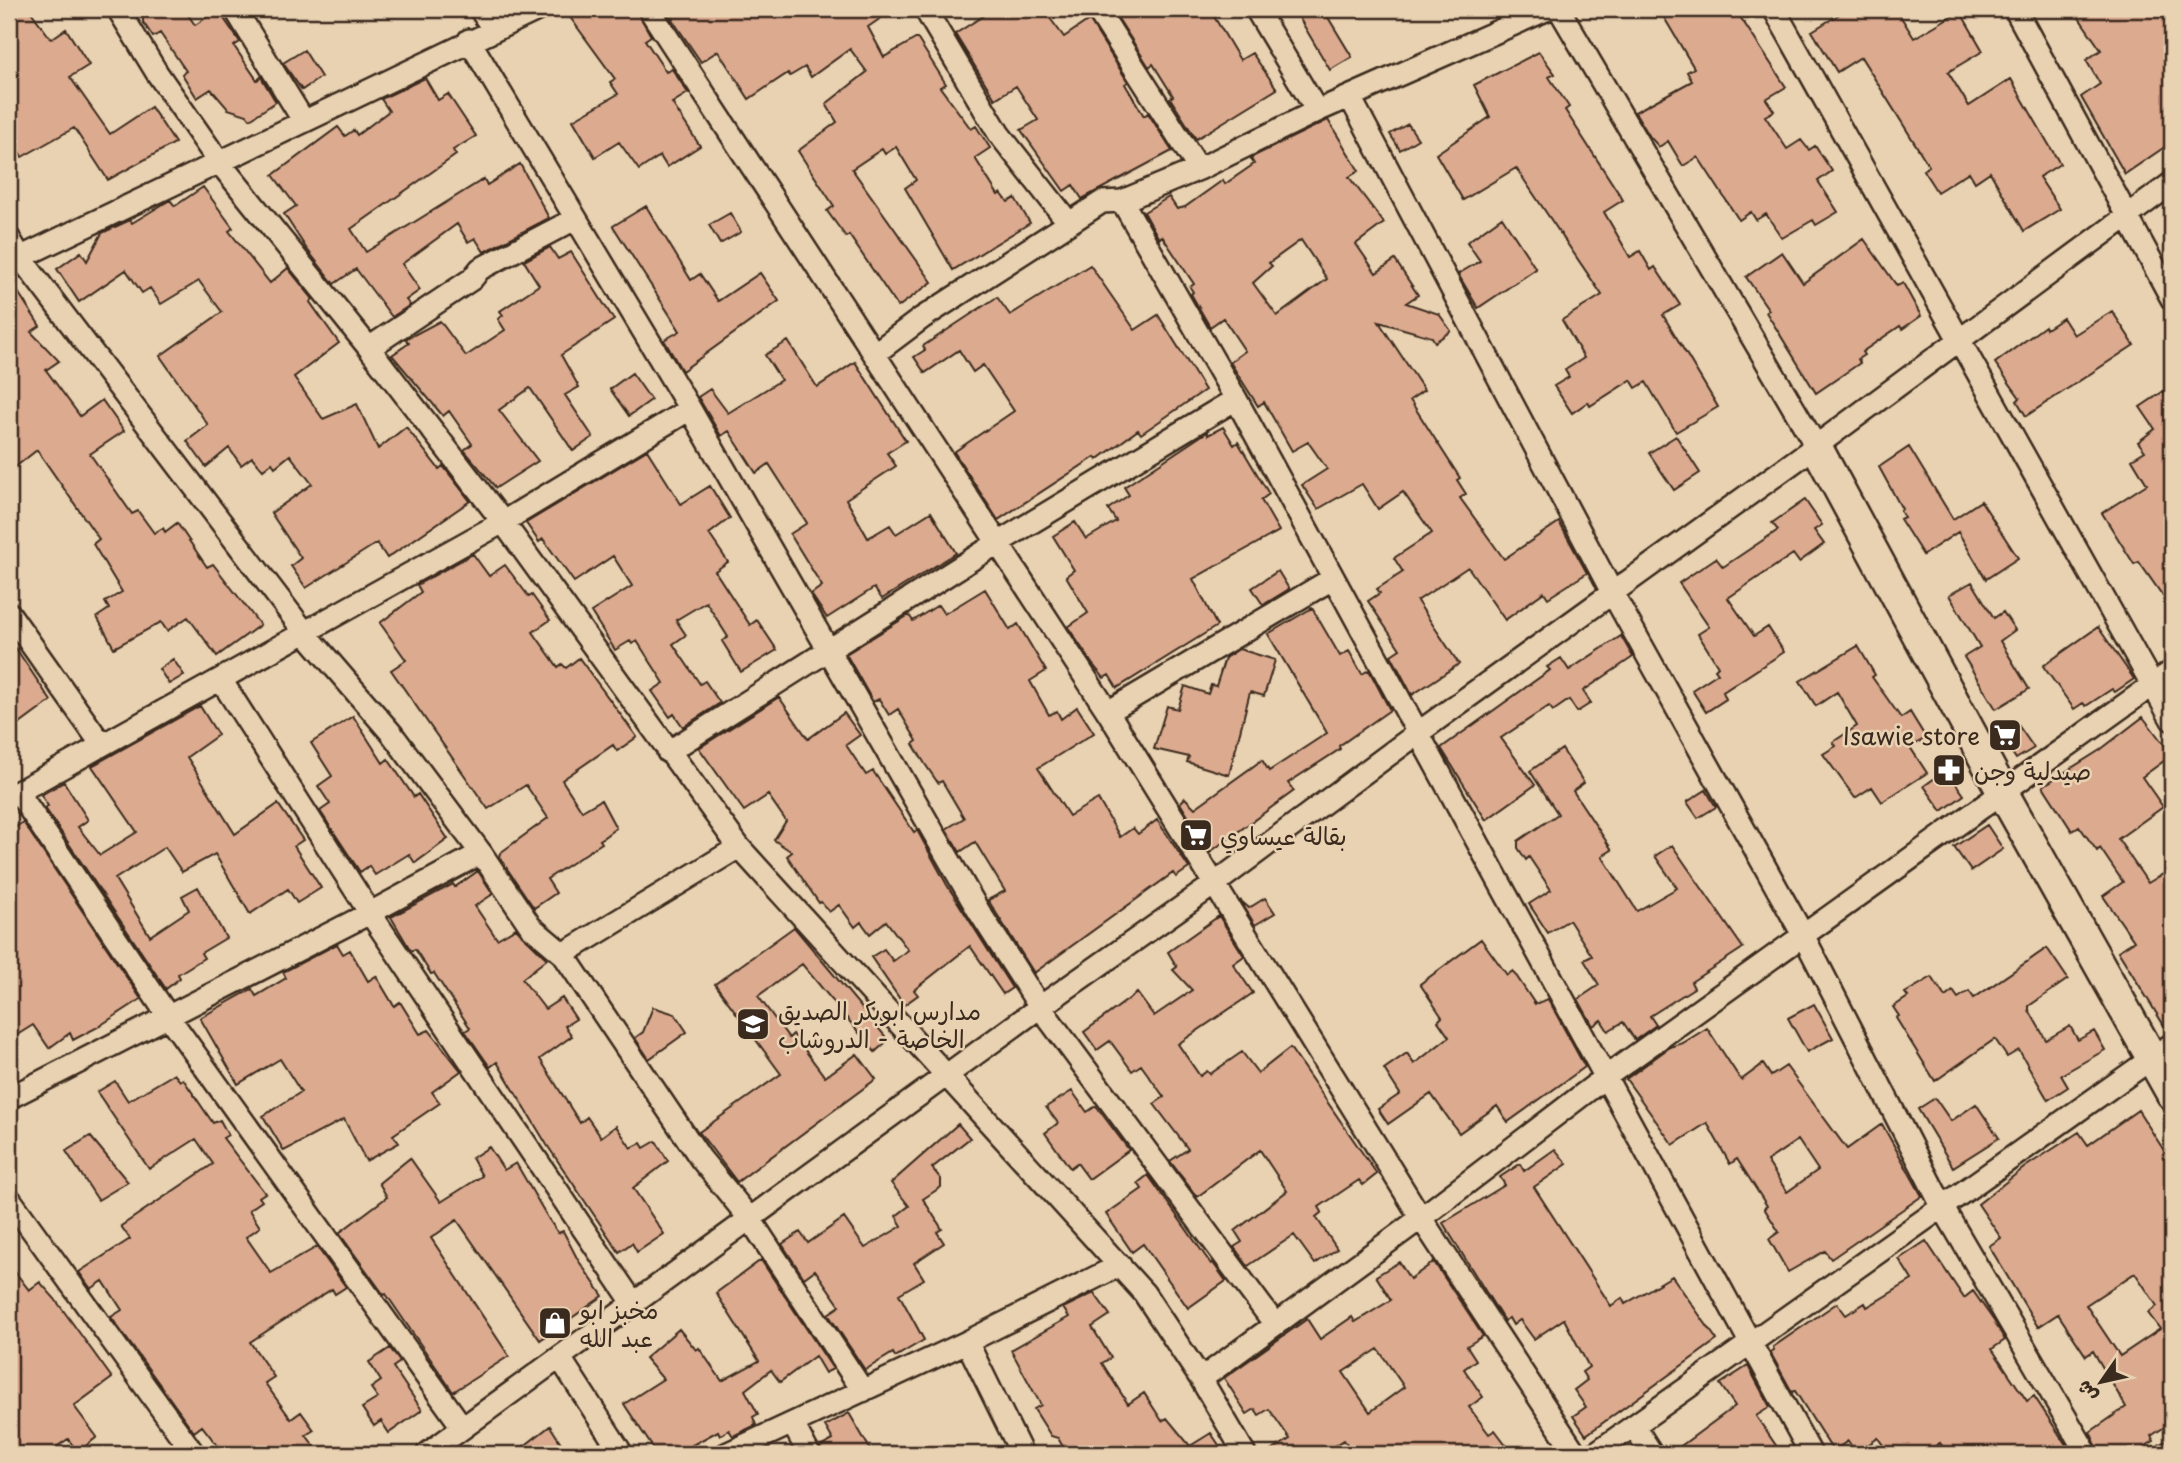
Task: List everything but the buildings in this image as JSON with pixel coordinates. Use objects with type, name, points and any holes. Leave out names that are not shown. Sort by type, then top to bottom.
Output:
[{"type":"street","points":[[118,9],[157,73],[219,162],[369,348],[503,522],[739,847],[1120,1265],[1164,1321],[1245,1454]]},
{"type":"street","points":[[235,9],[303,120]]},
{"type":"street","points":[[480,9],[493,29]]},
{"type":"street","points":[[14,260],[469,40],[539,9]]},
{"type":"street","points":[[649,9],[1108,712],[1421,1218],[1576,1454]]},
{"type":"street","points":[[925,9],[999,134],[1069,223]]},
{"type":"street","points":[[1097,9],[1199,169]]},
{"type":"street","points":[[1256,9],[1317,111]]},
{"type":"street","points":[[874,354],[922,318],[1102,202],[1122,201],[1199,169],[1317,111],[1548,9]]},
{"type":"street","points":[[1559,9],[1816,446],[2003,793],[2162,1051],[2172,1094]]},
{"type":"street","points":[[1774,9],[2172,720]]},
{"type":"street","points":[[2015,9],[2172,299]]},
{"type":"street","points":[[469,40],[690,409],[950,862],[1040,1006],[1274,1323]]},
{"type":"street","points":[[1350,97],[1613,594],[1803,935],[1943,1208],[2087,1454]]},
{"type":"street","points":[[427,1454],[947,1077],[1040,1006],[1213,885],[1418,733],[1613,594],[2172,183]]},
{"type":"street","points":[[1122,201],[1236,399],[1811,1454]]},
{"type":"street","points":[[369,348],[472,279],[480,269],[575,219]]},
{"type":"street","points":[[9,238],[14,260],[306,634],[392,734],[481,853],[531,927],[563,954],[701,1159],[750,1219],[863,1391]]},
{"type":"street","points":[[668,752],[831,652],[996,544],[1236,399]]},
{"type":"street","points":[[463,1428],[13,794],[306,634],[503,522],[690,409]]},
{"type":"street","points":[[1108,712],[1332,579]]},
{"type":"street","points":[[9,613],[102,745]]},
{"type":"street","points":[[1201,1379],[1421,1218],[1607,1076],[2172,671]]},
{"type":"street","points":[[221,680],[370,913],[634,1304]]},
{"type":"street","points":[[563,954],[739,847]]},
{"type":"street","points":[[9,1097],[370,913],[481,853]]},
{"type":"street","points":[[1594,1454],[2162,1051]]},
{"type":"street","points":[[9,1198],[194,1454]]},
{"type":"street","points":[[726,1454],[967,1342],[1120,1265]]},
{"type":"street","points":[[967,1342],[1022,1454]]},
{"type":"street","points":[[560,1358],[622,1454]]},
{"type":"street","points":[[793,1424],[809,1454]]},
{"type":"street","points":[[1634,1426],[1652,1454]]},
{"type":"street","points":[[2168,1454],[2172,1451]]},
{"type":"place","name":"Isawie store","points":[[2005,735]]},
{"type":"place","name":"صيدلية وجن","points":[[1949,770]]},
{"type":"place","name":"بقالة عيساوي","points":[[1196,835]]},
{"type":"place","name":"مدارس ابوبكر الصديق الخاصة - الدروشاب","points":[[753,1024]]},
{"type":"place","name":"مخبز ابو عبد الله","points":[[555,1323]]}]
